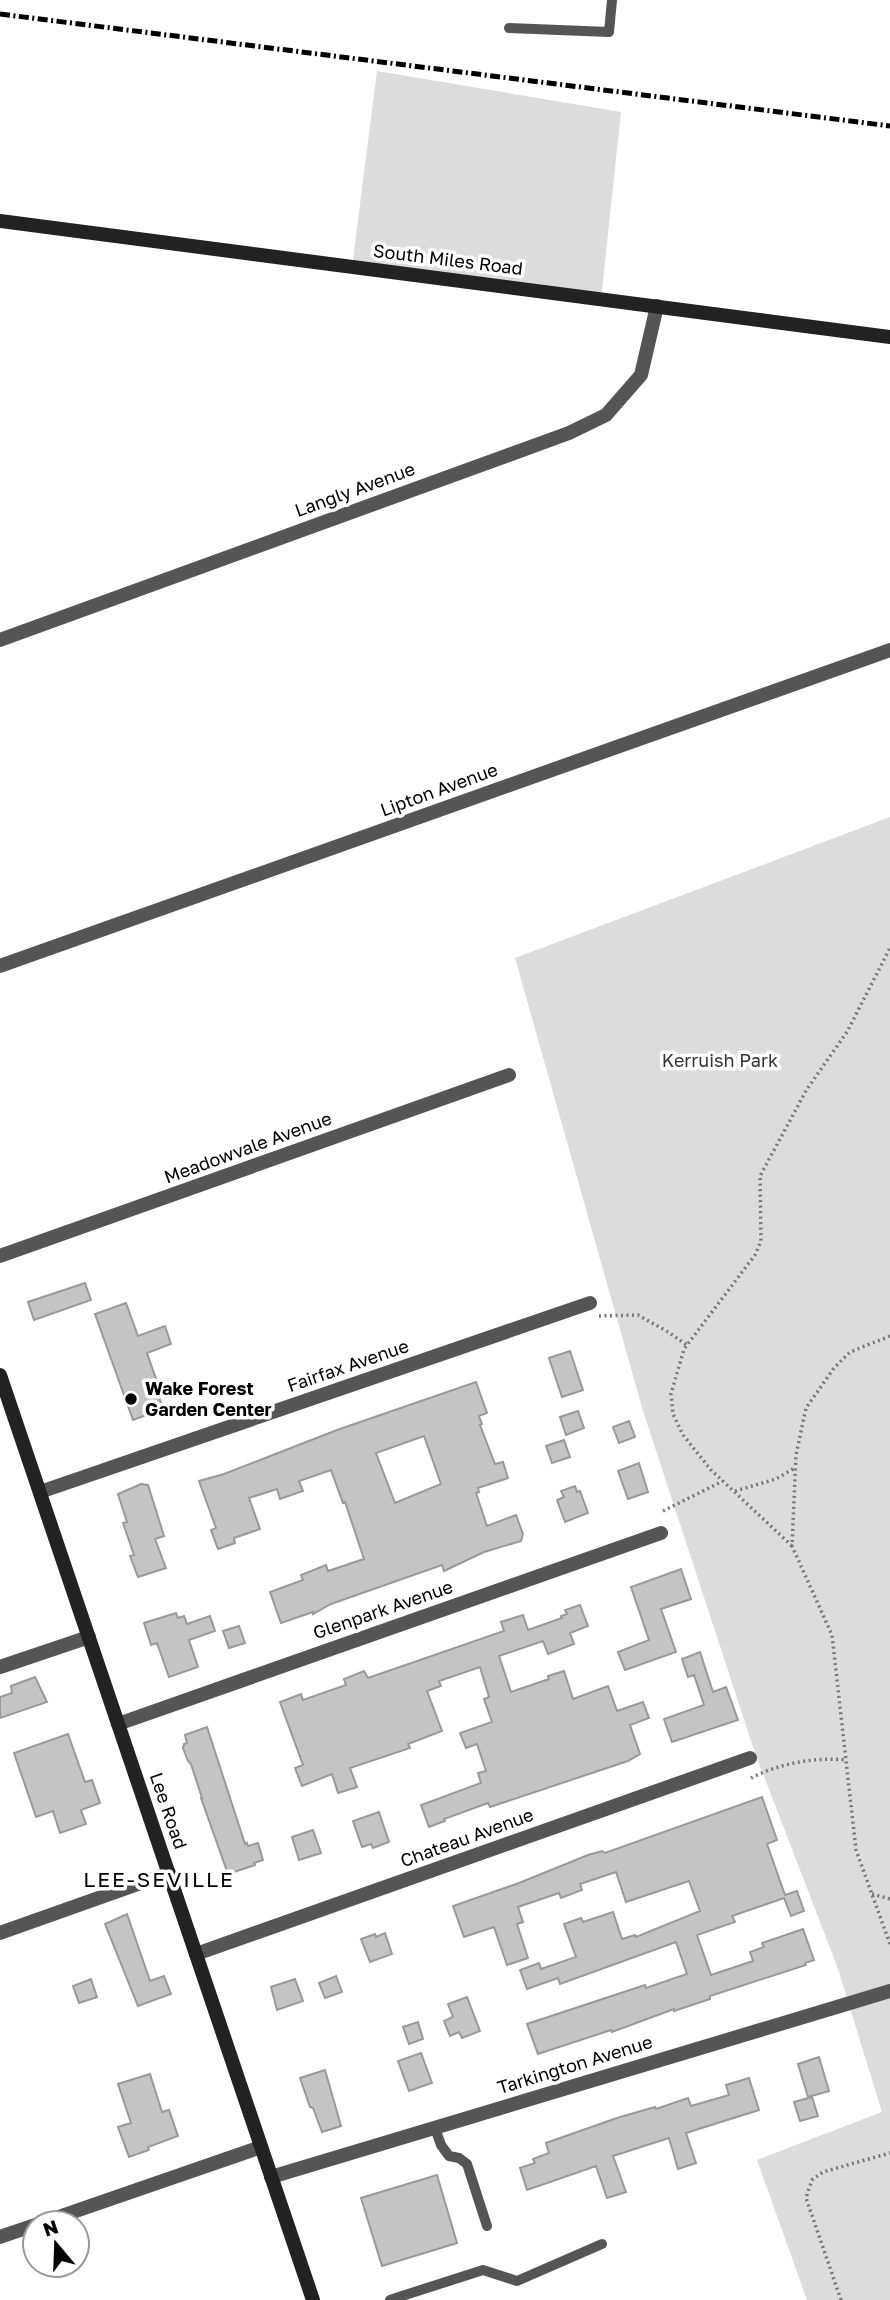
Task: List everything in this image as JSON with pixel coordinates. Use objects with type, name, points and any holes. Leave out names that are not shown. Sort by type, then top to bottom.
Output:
[{"type":"main road","name":"South Miles Road","points":[[0,221],[890,337]]},
{"type":"main road","name":"Lee Road","points":[[0,1375],[3,1394],[40,1492],[313,2300]]},
{"type":"street","name":"Langly Avenue","points":[[0,640],[569,433],[606,415],[641,375],[657,306]]},
{"type":"street","name":"Lipton Avenue","points":[[0,966],[890,650]]},
{"type":"street","name":"Meadowvale Avenue","points":[[0,1256],[509,1075]]},
{"type":"street","name":"Fairfax Avenue","points":[[40,1492],[592,1310]]},
{"type":"street","name":"Glenpark Avenue","points":[[118,1724],[660,1533]]},
{"type":"street","points":[[0,1667],[89,1636]]},
{"type":"street","name":"Chateau Avenue","points":[[196,1954],[750,1758]]},
{"type":"street","points":[[0,1933],[169,1873]]},
{"type":"street","name":"Tarkington Avenue","points":[[271,2177],[890,1991]]},
{"type":"street","points":[[82,2209],[261,2147]]},
{"type":"street","points":[[0,2237],[21,2230]]},
{"type":"lane","points":[[509,28],[609,32],[612,0]]},
{"type":"lane","points":[[435,2127],[441,2145],[449,2156],[467,2164],[487,2226]]},
{"type":"lane","points":[[390,2300],[483,2270],[517,2281],[602,2244]]},
{"type":"path","points":[[890,948],[847,1032],[807,1089],[760,1176],[761,1241],[753,1261],[687,1345],[674,1376],[671,1394],[673,1414],[683,1435],[723,1481],[792,1546],[832,1635],[856,1850],[890,1944]]},
{"type":"path","points":[[592,1310],[638,1315],[687,1345]]},
{"type":"path","points":[[792,1546],[795,1468],[806,1408],[834,1368],[850,1352],[890,1336]]},
{"type":"path","points":[[734,1491],[776,1479],[795,1468]]},
{"type":"path","points":[[663,1511],[723,1481]]},
{"type":"path","points":[[751,1777],[781,1766],[825,1758],[847,1760]]},
{"type":"path","points":[[872,1894],[890,1899]]},
{"type":"path","points":[[841,2300],[806,2198],[812,2180],[823,2172],[890,2153]]},
{"type":"green space","points":[[377,71],[621,112],[601,299],[352,267]]},
{"type":"green space","name":"Kerruish Park","points":[[890,817],[890,2300],[807,2300],[757,2160],[882,2112],[837,1966],[755,1753],[643,1411],[515,958]]},
{"type":"building","points":[[85,1283],[91,1300],[34,1320],[28,1302]]},
{"type":"building","points":[[126,1303],[138,1336],[165,1326],[171,1344],[147,1353],[161,1393],[158,1394],[163,1409],[133,1420],[95,1314]]},
{"type":"building","points":[[570,1351],[583,1390],[562,1397],[549,1358]]},
{"type":"building","points":[[476,1382],[487,1413],[479,1416],[480,1425],[495,1464],[503,1462],[508,1478],[478,1488],[479,1492],[476,1493],[487,1526],[516,1515],[523,1534],[521,1541],[484,1552],[444,1571],[442,1565],[331,1604],[313,1614],[281,1623],[270,1592],[303,1580],[301,1575],[326,1565],[328,1571],[364,1559],[331,1470],[299,1481],[303,1491],[280,1499],[277,1489],[249,1498],[260,1529],[234,1538],[235,1543],[218,1549],[211,1530],[216,1528],[199,1481],[224,1474],[337,1430]],"holes":[[[424,1436],[441,1484],[395,1503],[376,1453]]]},
{"type":"building","points":[[578,1411],[584,1428],[566,1435],[560,1417]]},
{"type":"building","points":[[629,1421],[635,1437],[619,1443],[613,1427]]},
{"type":"building","points":[[564,1440],[570,1457],[552,1463],[546,1446]]},
{"type":"building","points":[[639,1463],[648,1492],[628,1499],[618,1471]]},
{"type":"building","points":[[141,1484],[148,1485],[164,1536],[155,1539],[166,1568],[138,1577],[130,1556],[134,1555],[123,1523],[127,1522],[118,1494]]},
{"type":"building","points":[[575,1486],[577,1492],[580,1491],[588,1513],[565,1522],[557,1500],[564,1497],[561,1491]]},
{"type":"building","points":[[681,1569],[691,1599],[661,1609],[676,1652],[625,1670],[618,1652],[649,1640],[631,1587]]},
{"type":"building","points":[[580,1605],[588,1626],[570,1633],[574,1644],[548,1654],[543,1641],[499,1656],[511,1692],[564,1671],[573,1699],[608,1686],[617,1711],[643,1702],[649,1718],[630,1725],[640,1754],[628,1761],[490,1807],[488,1803],[429,1827],[421,1805],[481,1783],[478,1773],[486,1771],[477,1744],[466,1748],[460,1733],[492,1722],[484,1699],[489,1697],[480,1667],[439,1681],[441,1686],[427,1691],[442,1731],[408,1744],[410,1748],[350,1768],[357,1787],[338,1793],[332,1774],[302,1786],[295,1768],[303,1765],[280,1702],[301,1694],[303,1700],[346,1685],[344,1679],[364,1671],[368,1678],[504,1631],[501,1622],[523,1615],[528,1630],[562,1618],[561,1616],[567,1614],[565,1610]]},
{"type":"building","points":[[176,1613],[178,1618],[184,1616],[187,1624],[210,1616],[215,1631],[189,1640],[198,1667],[169,1677],[157,1643],[151,1645],[144,1623]]},
{"type":"building","points":[[239,1626],[245,1643],[229,1648],[223,1631]]},
{"type":"building","points":[[700,1652],[713,1692],[726,1687],[738,1720],[672,1742],[664,1719],[704,1705],[694,1675],[688,1677],[682,1659]]},
{"type":"building","points":[[35,1677],[47,1702],[0,1718],[0,1697],[12,1693],[11,1686]]},
{"type":"building","points":[[207,1727],[245,1844],[248,1846],[258,1843],[263,1860],[228,1874],[191,1764],[183,1748],[187,1743],[185,1735]]},
{"type":"building","points":[[68,1734],[85,1782],[92,1780],[100,1803],[81,1810],[86,1824],[60,1833],[53,1811],[36,1817],[14,1753]]},
{"type":"building","points":[[762,1797],[777,1840],[767,1844],[785,1895],[797,1891],[804,1911],[791,1916],[784,1898],[732,1916],[735,1922],[697,1935],[711,1975],[753,1961],[750,1952],[764,1947],[762,1943],[803,1929],[814,1960],[805,1963],[806,1965],[710,1996],[710,1999],[538,2054],[527,2024],[687,1974],[676,1942],[560,1984],[558,1978],[527,1989],[520,1970],[539,1963],[541,1969],[576,1957],[564,1924],[581,1918],[583,1922],[613,1912],[622,1939],[635,1935],[636,1937],[700,1911],[689,1881],[626,1902],[616,1872],[580,1884],[582,1890],[561,1898],[559,1893],[518,1907],[523,1922],[517,1924],[528,1958],[507,1965],[494,1927],[464,1937],[453,1906],[588,1855],[602,1851],[605,1853]]},
{"type":"building","points":[[379,1812],[389,1842],[373,1848],[371,1844],[362,1847],[353,1821]]},
{"type":"building","points":[[313,1830],[321,1853],[299,1860],[292,1837]]},
{"type":"building","points":[[127,1914],[150,1981],[164,1976],[171,1994],[138,2006],[105,1924]]},
{"type":"building","points":[[385,1933],[392,1954],[370,1962],[361,1939]]},
{"type":"building","points":[[336,1976],[342,1992],[325,1998],[319,1983]]},
{"type":"building","points":[[91,1979],[97,1997],[79,2003],[73,1986]]},
{"type":"building","points":[[295,1979],[303,2001],[277,2010],[271,1987]]},
{"type":"building","points":[[467,1997],[480,2031],[462,2038],[459,2032],[450,2036],[444,2021],[453,2017],[448,2004]]},
{"type":"building","points":[[418,2022],[423,2039],[409,2044],[403,2027]]},
{"type":"building","points":[[421,2053],[432,2083],[409,2091],[398,2061]]},
{"type":"building","points":[[819,2057],[829,2091],[808,2097],[798,2064]]},
{"type":"building","points":[[325,2070],[341,2126],[322,2132],[300,2078]]},
{"type":"building","points":[[150,2074],[162,2112],[169,2110],[178,2136],[129,2157],[118,2127],[131,2123],[118,2084]]},
{"type":"building","points":[[749,2078],[759,2110],[686,2133],[696,2163],[678,2169],[669,2138],[613,2156],[626,2192],[607,2198],[596,2166],[527,2190],[520,2168],[535,2163],[533,2159],[549,2153],[546,2143],[617,2118],[688,2098],[691,2106],[729,2095],[726,2085]]},
{"type":"building","points":[[812,2097],[818,2116],[800,2121],[794,2102]]},
{"type":"building","points":[[437,2175],[457,2243],[382,2266],[361,2198]]},
{"type":"railway","points":[[0,14],[890,126]]},
{"type":"place","name":"Wake Forest Garden Center","points":[[131,1399]]},
{"type":"district","name":"LEE-SEVILLE","points":[[159,1880]]}]
